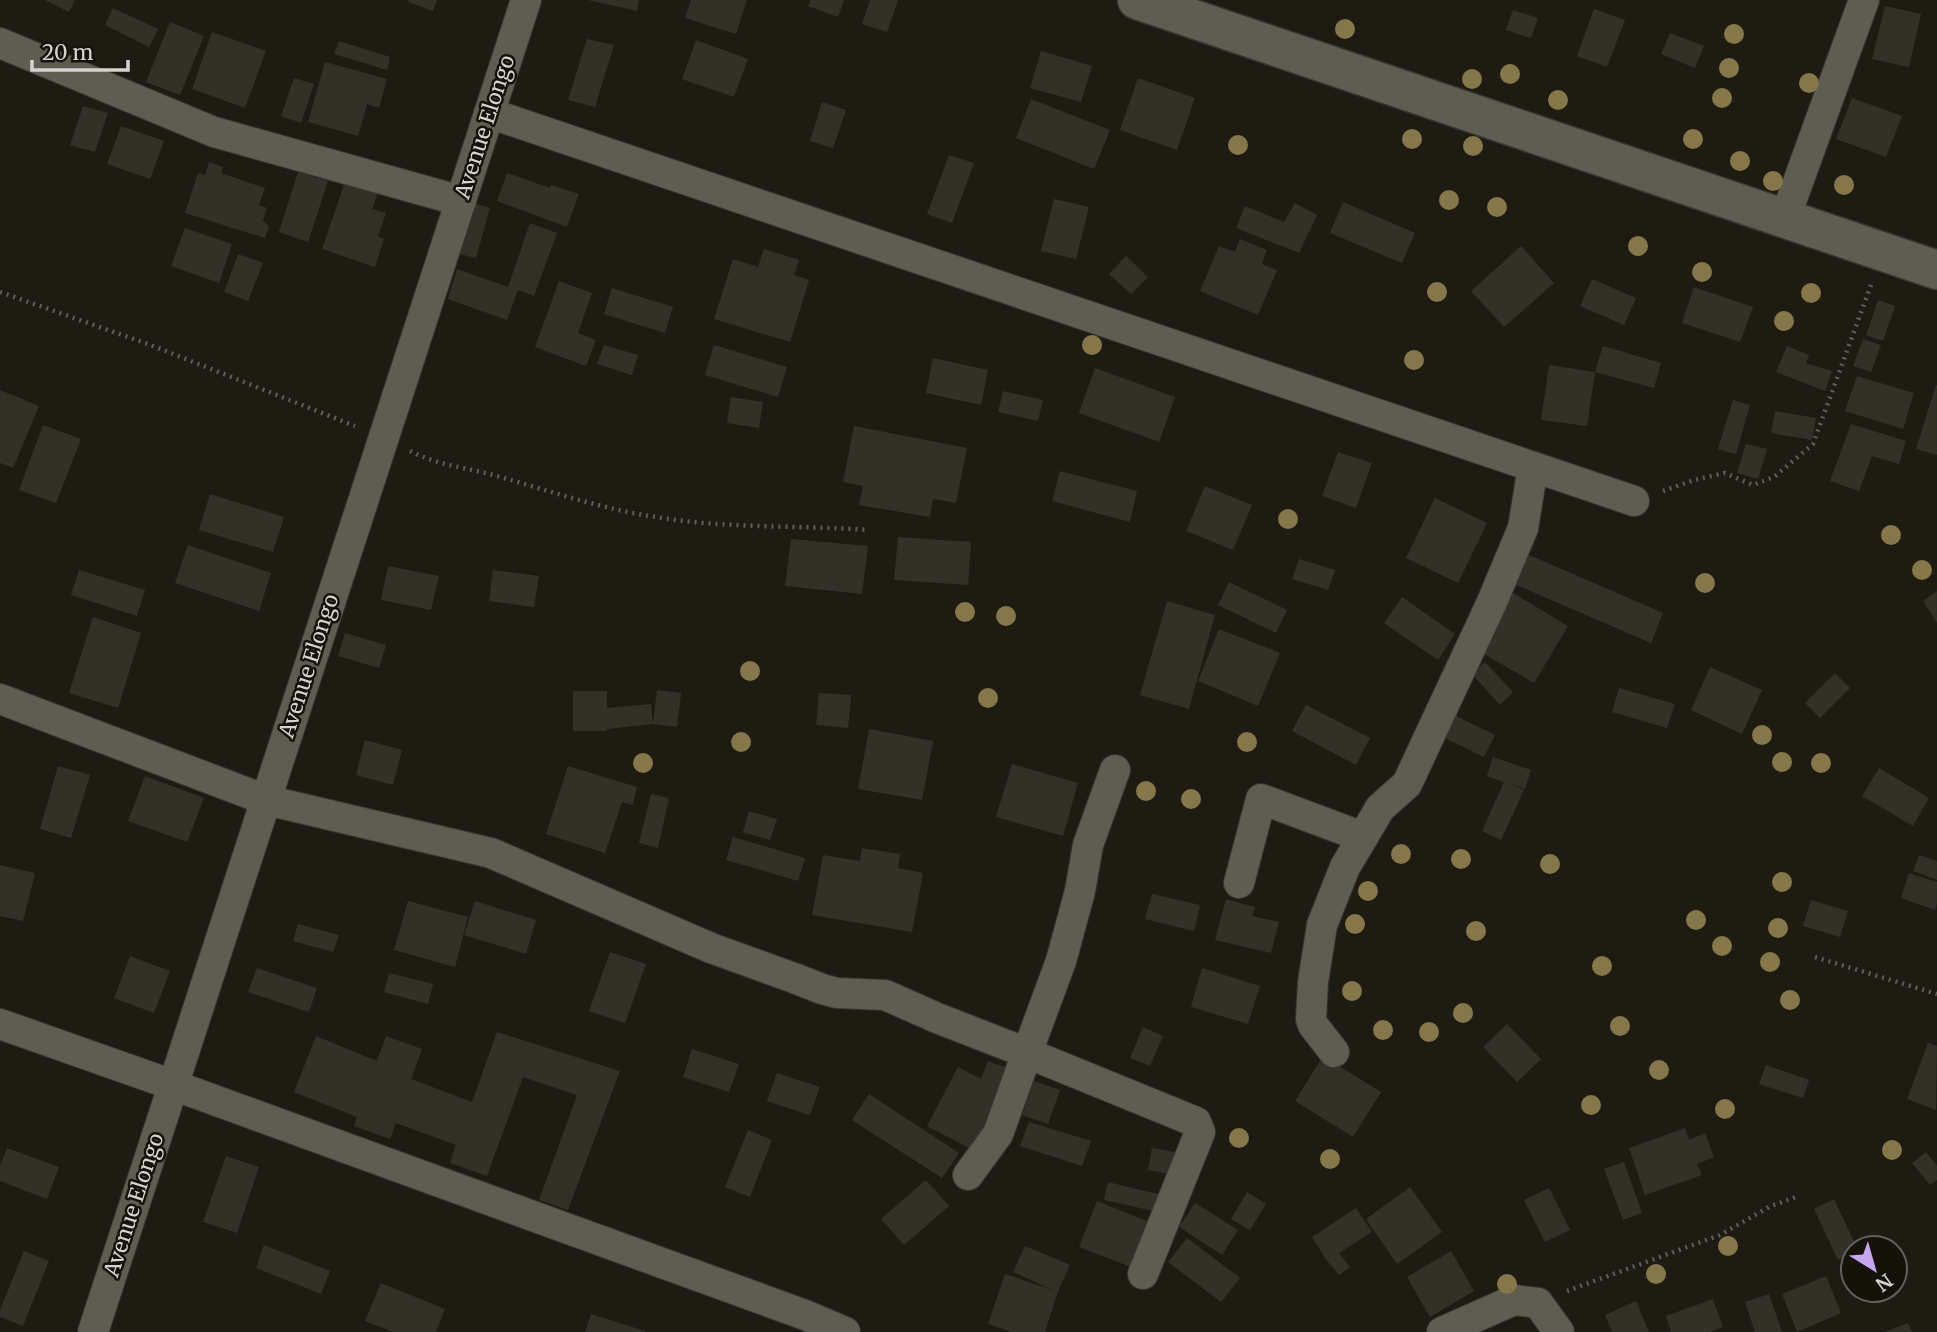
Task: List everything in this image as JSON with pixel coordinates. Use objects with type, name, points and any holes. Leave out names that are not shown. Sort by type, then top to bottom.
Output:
[{"type":"street","name":"Avenue Elongo","points":[[93,1332],[526,0]]},
{"type":"street","points":[[1137,0],[1937,270]]},
{"type":"street","points":[[1785,218],[1864,0]]},
{"type":"street","points":[[0,43],[214,132],[461,201]]},
{"type":"street","points":[[489,113],[1634,501]]},
{"type":"street","points":[[1334,1052],[1311,1019],[1313,982],[1322,925],[1345,867],[1380,808],[1407,784],[1487,614],[1523,528],[1533,467]]},
{"type":"street","points":[[0,699],[266,800],[491,853],[711,948],[822,989],[837,993],[885,995],[1196,1122],[1200,1132],[1143,1274]]},
{"type":"street","points":[[968,1175],[998,1134],[1061,961],[1080,891],[1088,845],[1115,770]]},
{"type":"street","points":[[1239,883],[1261,799],[1363,837]]},
{"type":"street","points":[[0,1024],[845,1332]]},
{"type":"street","points":[[1442,1332],[1514,1300],[1538,1303],[1559,1332]]},
{"type":"path","points":[[1634,501],[1694,480],[1725,473],[1753,485],[1774,477],[1812,444],[1883,252]]},
{"type":"path","points":[[0,292],[148,344],[384,437],[422,458],[495,475],[569,498],[656,517],[744,526],[823,526],[869,530]]},
{"type":"path","points":[[1815,957],[1937,994]]},
{"type":"path","points":[[1538,1303],[1720,1235],[1771,1206],[1799,1196]]},
{"type":"building","points":[[45,0],[75,0],[69,12]]},
{"type":"building","points":[[437,0],[433,11],[408,2]]},
{"type":"building","points":[[588,0],[639,0],[637,11]]},
{"type":"building","points":[[691,0],[747,0],[736,34],[685,18]]},
{"type":"building","points":[[811,0],[844,0],[838,17],[808,6]]},
{"type":"building","points":[[870,0],[898,0],[887,32],[862,24]]},
{"type":"building","points":[[1885,6],[1921,14],[1909,67],[1872,59]]},
{"type":"building","points":[[113,8],[158,29],[149,47],[105,25]]},
{"type":"building","points":[[1594,9],[1625,20],[1607,67],[1577,56]]},
{"type":"building","points":[[1513,10],[1538,18],[1531,38],[1506,30]]},
{"type":"building","points":[[170,22],[204,36],[180,95],[146,82]]},
{"type":"building","points":[[212,32],[266,51],[245,108],[192,89]]},
{"type":"building","points":[[1670,33],[1704,46],[1695,68],[1661,54]]},
{"type":"building","points":[[587,39],[614,45],[595,107],[568,100]]},
{"type":"building","points":[[696,40],[748,59],[734,97],[682,79]]},
{"type":"building","points":[[339,41],[390,57],[387,70],[334,54]]},
{"type":"building","points":[[1041,51],[1092,66],[1081,102],[1030,88]]},
{"type":"building","points":[[325,62],[387,79],[379,108],[367,104],[358,136],[308,122]]},
{"type":"building","points":[[294,78],[314,84],[301,123],[281,116]]},
{"type":"building","points":[[1138,78],[1195,98],[1177,150],[1120,130]]},
{"type":"building","points":[[1852,98],[1902,116],[1886,157],[1836,139]]},
{"type":"building","points":[[1031,99],[1110,130],[1094,169],[1016,138]]},
{"type":"building","points":[[822,102],[846,110],[833,148],[810,141]]},
{"type":"building","points":[[83,106],[108,113],[95,152],[70,145]]},
{"type":"building","points":[[121,126],[164,141],[150,179],[107,164]]},
{"type":"building","points":[[949,155],[974,163],[952,223],[927,214]]},
{"type":"building","points":[[209,162],[223,167],[221,173],[265,188],[259,205],[267,208],[263,220],[269,227],[265,238],[185,213],[198,173],[205,175]]},
{"type":"building","points":[[298,172],[328,181],[308,242],[279,232]]},
{"type":"building","points":[[507,173],[550,188],[551,185],[579,194],[567,227],[497,201]]},
{"type":"building","points":[[346,179],[379,190],[372,209],[386,213],[378,236],[384,239],[375,267],[322,249]]},
{"type":"building","points":[[1054,199],[1089,207],[1076,259],[1041,251]]},
{"type":"building","points":[[465,201],[490,208],[476,258],[451,252]]},
{"type":"building","points":[[1343,202],[1415,233],[1402,263],[1330,233]]},
{"type":"building","points":[[1295,203],[1317,215],[1299,253],[1236,228],[1245,206],[1284,222]]},
{"type":"building","points":[[530,223],[557,233],[534,296],[518,290],[507,320],[448,299],[457,269],[508,287]]},
{"type":"building","points":[[185,228],[232,244],[219,283],[171,266]]},
{"type":"building","points":[[1240,239],[1267,250],[1262,264],[1277,270],[1258,315],[1200,291],[1219,246],[1235,252]]},
{"type":"building","points":[[1521,246],[1554,283],[1504,327],[1471,291]]},
{"type":"building","points":[[764,249],[799,260],[794,275],[809,280],[790,342],[714,319],[733,259],[758,267]]},
{"type":"building","points":[[238,254],[263,263],[248,301],[224,292]]},
{"type":"building","points":[[1126,256],[1148,277],[1131,294],[1109,274]]},
{"type":"building","points":[[1592,279],[1636,298],[1624,325],[1580,306]]},
{"type":"building","points":[[559,281],[592,293],[578,333],[596,340],[586,366],[535,347]]},
{"type":"building","points":[[1694,287],[1753,307],[1740,342],[1682,323]]},
{"type":"building","points":[[612,288],[673,307],[665,333],[604,314]]},
{"type":"building","points":[[1878,300],[1895,306],[1883,341],[1866,335]]},
{"type":"building","points":[[1863,339],[1881,345],[1871,372],[1853,366]]},
{"type":"building","points":[[604,345],[638,355],[632,375],[597,364]]},
{"type":"building","points":[[714,345],[787,367],[778,397],[705,375]]},
{"type":"building","points":[[1603,346],[1661,363],[1654,388],[1595,372]]},
{"type":"building","points":[[1787,346],[1809,355],[1806,363],[1832,371],[1825,391],[1776,372]]},
{"type":"building","points":[[933,358],[988,370],[981,405],[926,393]]},
{"type":"building","points":[[1549,365],[1595,372],[1587,426],[1541,420]]},
{"type":"building","points":[[1095,368],[1175,397],[1159,442],[1079,413]]},
{"type":"building","points":[[1857,376],[1914,393],[1903,429],[1845,411]]},
{"type":"building","points":[[1937,385],[1937,455],[1916,449]]},
{"type":"building","points":[[0,390],[39,406],[13,468],[0,463]]},
{"type":"building","points":[[1003,391],[1043,400],[1038,421],[998,412]]},
{"type":"building","points":[[731,397],[763,402],[759,428],[727,423]]},
{"type":"building","points":[[1733,400],[1750,405],[1736,454],[1718,449]]},
{"type":"building","points":[[1775,411],[1816,418],[1812,440],[1771,433]]},
{"type":"building","points":[[1851,424],[1906,441],[1899,464],[1872,456],[1859,491],[1830,481]]},
{"type":"building","points":[[43,425],[81,439],[56,503],[19,490]]},
{"type":"building","points":[[854,426],[967,448],[956,503],[933,499],[930,517],[859,505],[863,486],[843,482]]},
{"type":"building","points":[[1746,444],[1767,449],[1758,479],[1737,473]]},
{"type":"building","points":[[1338,452],[1372,463],[1356,508],[1322,496]]},
{"type":"building","points":[[1060,471],[1137,491],[1130,522],[1052,501]]},
{"type":"building","points":[[1205,486],[1252,505],[1233,550],[1186,531]]},
{"type":"building","points":[[210,494],[284,517],[273,552],[199,530]]},
{"type":"building","points":[[1435,498],[1487,523],[1458,583],[1406,558]]},
{"type":"building","points":[[898,537],[971,542],[968,585],[894,580]]},
{"type":"building","points":[[791,539],[868,546],[862,594],[785,586]]},
{"type":"building","points":[[188,545],[271,573],[259,611],[175,583]]},
{"type":"building","points":[[1527,554],[1663,613],[1651,643],[1514,584]]},
{"type":"building","points":[[1299,559],[1335,570],[1328,590],[1292,579]]},
{"type":"building","points":[[388,566],[439,576],[431,610],[381,600]]},
{"type":"building","points":[[79,570],[145,590],[137,616],[71,595]]},
{"type":"building","points":[[493,570],[539,576],[534,607],[489,601]]},
{"type":"building","points":[[1229,582],[1287,610],[1276,633],[1218,605]]},
{"type":"building","points":[[1937,591],[1937,623],[1923,601]]},
{"type":"building","points":[[1513,593],[1568,626],[1534,683],[1479,651]]},
{"type":"building","points":[[1402,597],[1455,634],[1438,660],[1384,623]]},
{"type":"building","points":[[1167,601],[1215,615],[1189,709],[1140,695]]},
{"type":"building","points":[[93,617],[141,633],[118,708],[69,693]]},
{"type":"building","points":[[1219,629],[1280,653],[1258,706],[1198,681]]},
{"type":"building","points":[[345,633],[386,645],[379,668],[338,656]]},
{"type":"building","points":[[1485,662],[1513,692],[1500,705],[1472,674]]},
{"type":"building","points":[[1710,667],[1762,690],[1742,734],[1691,710]]},
{"type":"building","points":[[1835,673],[1850,688],[1820,718],[1805,703]]},
{"type":"building","points":[[1619,688],[1675,704],[1667,728],[1612,712]]},
{"type":"building","points":[[657,690],[681,693],[677,727],[653,724]]},
{"type":"building","points":[[573,691],[607,691],[607,708],[651,704],[653,724],[607,731],[573,731]]},
{"type":"building","points":[[819,693],[851,695],[848,728],[816,725]]},
{"type":"building","points":[[1306,705],[1370,738],[1356,765],[1292,731]]},
{"type":"building","points":[[1452,714],[1495,735],[1484,757],[1441,736]]},
{"type":"building","points":[[869,729],[933,741],[922,800],[858,789]]},
{"type":"building","points":[[365,740],[402,750],[393,785],[356,775]]},
{"type":"building","points":[[1493,757],[1531,770],[1525,789],[1508,783],[1524,790],[1501,840],[1482,831],[1504,782],[1487,776]]},
{"type":"building","points":[[1012,764],[1078,783],[1063,836],[996,817]]},
{"type":"building","points":[[58,766],[90,775],[71,838],[40,829]]},
{"type":"building","points":[[568,766],[637,787],[633,805],[622,802],[605,853],[546,834]]},
{"type":"building","points":[[1879,768],[1929,798],[1913,826],[1862,796]]},
{"type":"building","points":[[145,776],[204,798],[187,842],[128,821]]},
{"type":"building","points":[[651,794],[669,798],[658,848],[639,843]]},
{"type":"building","points":[[749,811],[777,819],[770,840],[743,832]]},
{"type":"building","points":[[733,837],[805,858],[798,881],[726,860]]},
{"type":"building","points":[[862,848],[900,854],[898,868],[923,873],[912,932],[812,915],[823,855],[860,861]]},
{"type":"building","points":[[1919,855],[1937,861],[1937,880],[1913,871]]},
{"type":"building","points":[[0,865],[35,873],[23,921],[0,916]]},
{"type":"building","points":[[1909,873],[1937,882],[1935,910],[1901,898]]},
{"type":"building","points":[[1152,894],[1200,905],[1194,931],[1145,919]]},
{"type":"building","points":[[1226,899],[1255,907],[1252,916],[1279,922],[1271,953],[1215,940]]},
{"type":"building","points":[[1811,900],[1848,911],[1840,937],[1803,926]]},
{"type":"building","points":[[408,901],[468,917],[455,967],[394,950]]},
{"type":"building","points":[[475,901],[536,920],[526,954],[464,935]]},
{"type":"building","points":[[298,924],[339,935],[333,952],[293,941]]},
{"type":"building","points":[[610,952],[646,964],[625,1023],[589,1011]]},
{"type":"building","points":[[130,956],[170,971],[154,1013],[114,998]]},
{"type":"building","points":[[257,968],[317,988],[309,1012],[248,992]]},
{"type":"building","points":[[1202,968],[1260,986],[1248,1024],[1191,1007]]},
{"type":"building","points":[[389,973],[433,984],[428,1004],[384,992]]},
{"type":"building","points":[[1507,1024],[1541,1059],[1517,1082],[1483,1047]]},
{"type":"building","points":[[1143,1027],[1163,1036],[1150,1066],[1130,1058]]},
{"type":"building","points":[[497,1032],[620,1071],[568,1210],[539,1200],[577,1095],[523,1077],[487,1176],[450,1163],[456,1145],[396,1123],[390,1139],[354,1126],[357,1117],[294,1092],[316,1036],[377,1061],[386,1036],[422,1049],[411,1079],[472,1102]]},
{"type":"building","points":[[1928,1043],[1937,1046],[1936,1110],[1907,1099]]},
{"type":"building","points":[[692,1049],[739,1064],[729,1092],[683,1077]]},
{"type":"building","points":[[1323,1056],[1381,1092],[1353,1137],[1295,1101]]},
{"type":"building","points":[[988,1061],[1012,1070],[1003,1094],[973,1150],[927,1126],[958,1067],[981,1079]]},
{"type":"building","points":[[1766,1065],[1809,1080],[1803,1098],[1759,1084]]},
{"type":"building","points":[[777,1073],[820,1087],[810,1115],[767,1101]]},
{"type":"building","points":[[1034,1081],[1060,1090],[1048,1124],[1022,1115]]},
{"type":"building","points":[[869,1094],[959,1153],[942,1178],[852,1120]]},
{"type":"building","points":[[1029,1122],[1091,1141],[1082,1166],[1020,1146]]},
{"type":"building","points":[[1685,1128],[1689,1140],[1705,1133],[1714,1157],[1697,1164],[1702,1175],[1645,1195],[1629,1148]]},
{"type":"building","points":[[748,1130],[772,1140],[750,1197],[725,1187]]},
{"type":"building","points":[[7,1148],[59,1167],[47,1199],[0,1181],[0,1166]]},
{"type":"building","points":[[1152,1148],[1180,1153],[1177,1175],[1148,1170]]},
{"type":"building","points":[[1926,1152],[1937,1166],[1937,1180],[1930,1185],[1912,1163]]},
{"type":"building","points":[[226,1156],[259,1167],[237,1233],[203,1222]]},
{"type":"building","points":[[1624,1162],[1642,1213],[1623,1220],[1604,1169]]},
{"type":"building","points":[[926,1180],[949,1206],[904,1245],[881,1219]]},
{"type":"building","points":[[1108,1182],[1166,1196],[1162,1213],[1104,1200]]},
{"type":"building","points":[[1410,1187],[1442,1232],[1397,1264],[1366,1219]]},
{"type":"building","points":[[1549,1188],[1570,1230],[1545,1242],[1524,1200]]},
{"type":"building","points":[[1247,1192],[1266,1204],[1250,1230],[1231,1219]]},
{"type":"building","points":[[1834,1199],[1850,1234],[1839,1234],[1839,1260],[1838,1260],[1814,1209]]},
{"type":"building","points":[[1097,1201],[1154,1224],[1136,1269],[1079,1247]]},
{"type":"building","points":[[1195,1203],[1238,1230],[1222,1255],[1179,1227]]},
{"type":"building","points":[[1356,1208],[1372,1232],[1339,1253],[1350,1267],[1339,1275],[1312,1237]]},
{"type":"building","points":[[1187,1238],[1240,1278],[1221,1302],[1168,1262]]},
{"type":"building","points":[[264,1245],[330,1271],[321,1294],[256,1268]]},
{"type":"building","points":[[1025,1246],[1070,1265],[1058,1291],[1045,1332],[1011,1332],[988,1324],[1005,1274],[1053,1290],[1013,1272]]},
{"type":"building","points":[[24,1251],[49,1261],[23,1326],[0,1317],[0,1310]]},
{"type":"building","points":[[1451,1251],[1474,1291],[1430,1317],[1407,1277]]},
{"type":"building","points":[[1826,1276],[1841,1313],[1797,1332],[1782,1294]]},
{"type":"building","points":[[381,1283],[445,1309],[436,1332],[393,1332],[365,1321]]},
{"type":"building","points":[[1769,1294],[1782,1332],[1755,1332],[1745,1302]]},
{"type":"building","points":[[1713,1299],[1723,1327],[1710,1332],[1671,1332],[1666,1316]]},
{"type":"building","points":[[1636,1301],[1649,1332],[1612,1332],[1605,1315]]},
{"type":"building","points":[[591,1314],[645,1331],[645,1332],[585,1332]]},
{"type":"building","points":[[1908,1323],[1912,1332],[1885,1332]]}]
